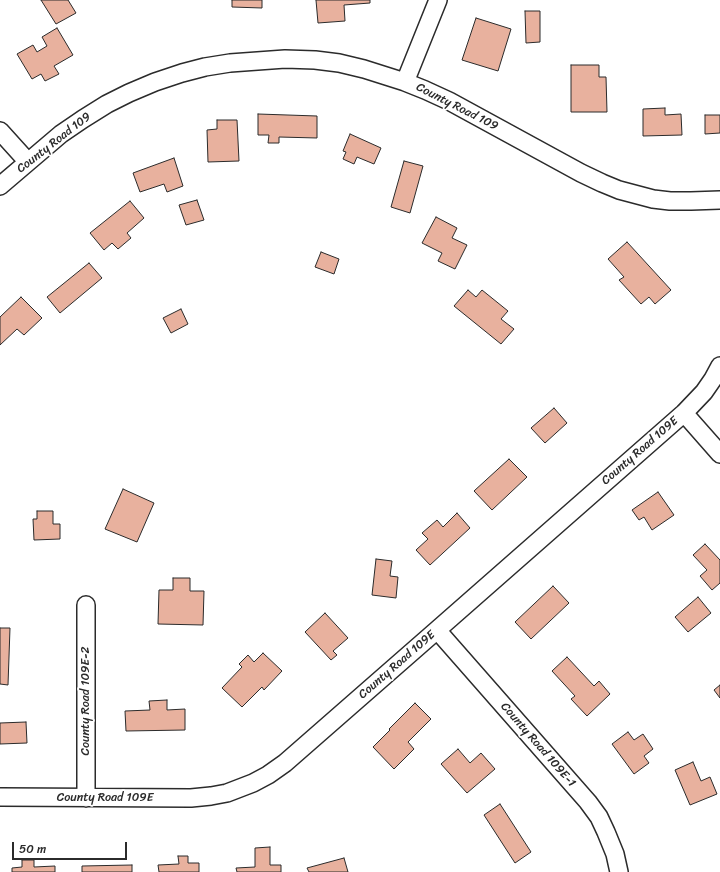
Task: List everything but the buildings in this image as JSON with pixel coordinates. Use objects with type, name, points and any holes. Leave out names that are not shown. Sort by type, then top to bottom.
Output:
[{"type":"street","points":[[405,82],[438,0]]},
{"type":"street","name":"County Road 109","points":[[0,186],[66,130],[129,93],[155,82],[205,67],[230,63],[285,59],[315,60],[339,63],[405,82],[448,101],[581,173],[619,190],[653,199],[691,201],[720,200]]},
{"type":"street","points":[[0,131],[28,162]]},
{"type":"street","name":"County Road 109E","points":[[0,797],[191,798],[227,793],[253,783],[268,775],[285,763],[684,413],[704,392],[720,366]]},
{"type":"street","points":[[684,413],[720,454]]},
{"type":"street","name":"County Road 109E-2","points":[[86,605],[86,798]]},
{"type":"street","name":"County Road 109E-1","points":[[437,630],[588,802],[599,817],[606,832],[615,854],[619,872]]}]
